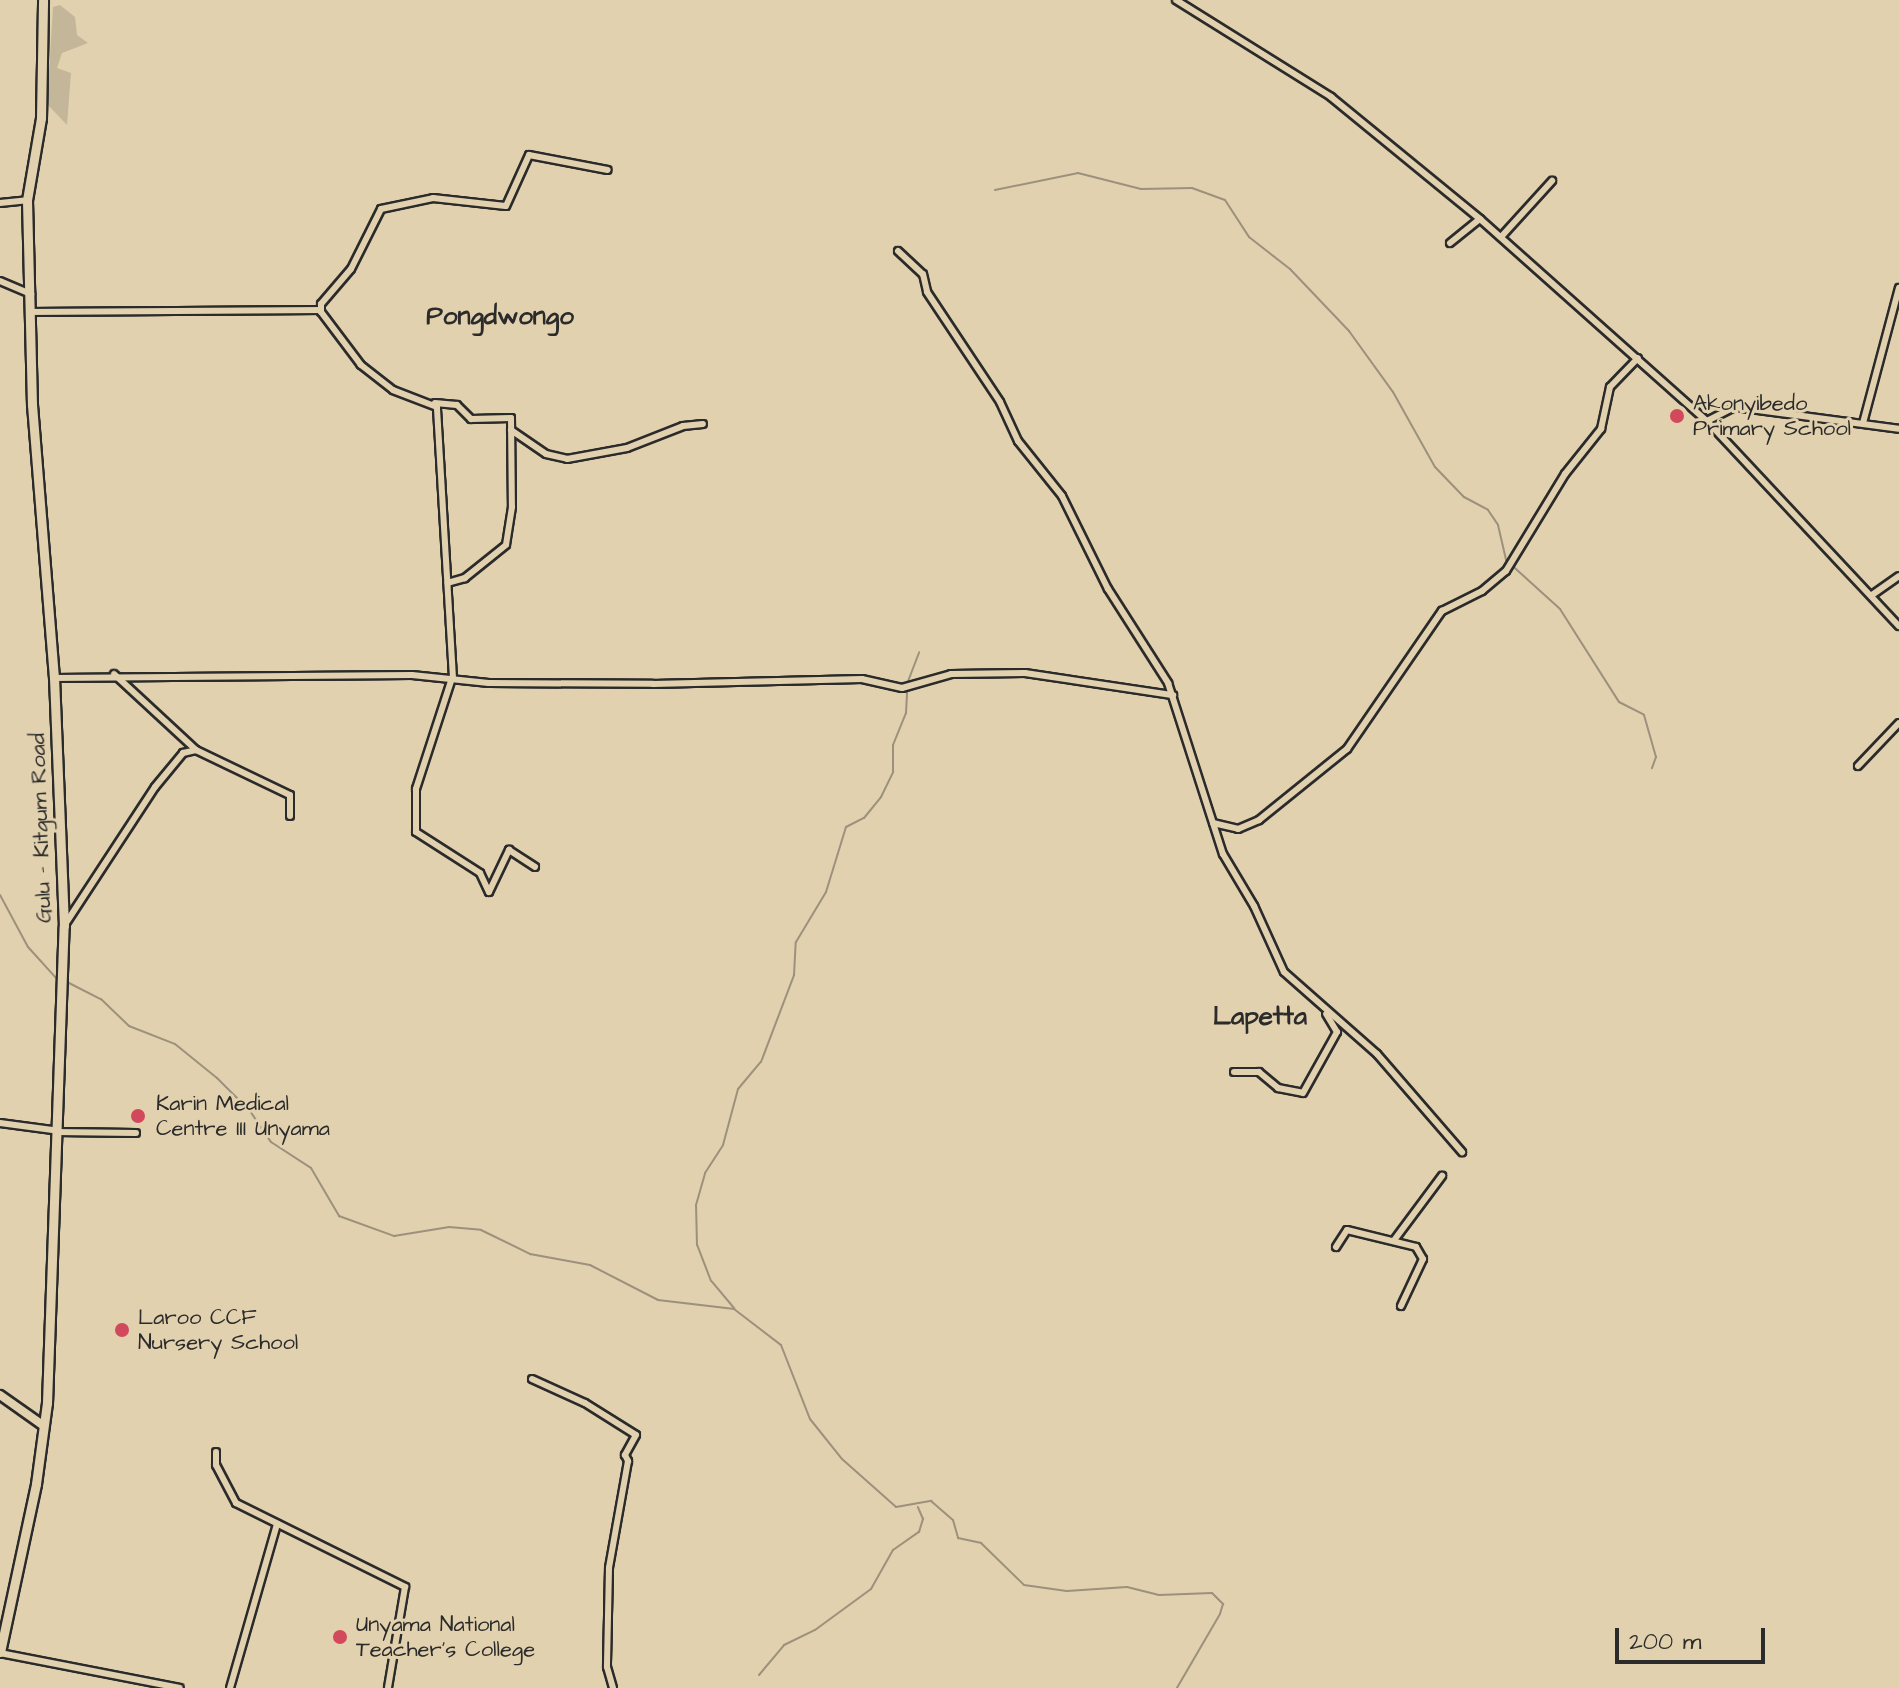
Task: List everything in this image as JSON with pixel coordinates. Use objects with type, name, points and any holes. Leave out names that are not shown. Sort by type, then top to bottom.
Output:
[{"type":"main road","name":"Gulu - Kitgum Road","points":[[0,1652],[44,1426],[53,1131],[64,926],[54,678],[40,548],[27,200],[41,118],[43,0]]},
{"type":"street","points":[[1176,0],[1331,97],[1501,237],[1707,421],[1899,626]]},
{"type":"street","points":[[320,310],[351,269],[381,209],[433,198],[506,206],[529,155],[608,170]]},
{"type":"street","points":[[1501,237],[1552,181]]},
{"type":"street","points":[[0,203],[27,200]]},
{"type":"street","points":[[1450,243],[1480,219]]},
{"type":"street","points":[[898,251],[923,274],[927,292],[1000,402],[1018,441],[1062,496],[1108,589],[1140,633],[1173,695],[1223,854],[1254,906],[1284,972],[1377,1054],[1462,1152]]},
{"type":"street","points":[[0,281],[31,294]]},
{"type":"street","points":[[1863,423],[1899,288]]},
{"type":"street","points":[[31,312],[320,310]]},
{"type":"street","points":[[320,310],[376,378],[393,390],[435,403],[457,405],[471,419],[511,418],[512,507],[506,545],[465,578],[448,583]]},
{"type":"street","points":[[1213,823],[1238,829],[1259,820],[1345,752],[1442,611],[1482,591],[1506,571],[1565,474],[1601,429],[1610,387],[1638,358]]},
{"type":"street","points":[[435,403],[452,678],[416,789],[416,832],[480,873],[489,892],[509,850],[535,867]]},
{"type":"street","points":[[1707,421],[1735,407],[1899,429]]},
{"type":"street","points":[[511,430],[546,454],[567,459],[627,448],[683,426],[703,424]]},
{"type":"street","points":[[1872,595],[1899,576]]},
{"type":"street","points":[[54,678],[114,674],[653,684],[862,679],[902,688],[951,674],[1025,673],[1173,695]]},
{"type":"street","points":[[114,674],[196,750],[290,795],[290,816]]},
{"type":"street","points":[[1858,766],[1899,723]]},
{"type":"street","points":[[64,926],[155,787],[183,753],[196,750]]},
{"type":"street","points":[[1234,1072],[1259,1072],[1278,1088],[1303,1093],[1337,1032],[1322,1008]]},
{"type":"street","points":[[0,1123],[53,1131],[136,1133]]},
{"type":"street","points":[[1395,1239],[1442,1176]]},
{"type":"street","points":[[1336,1247],[1347,1230],[1395,1239],[1423,1255],[1401,1306]]},
{"type":"street","points":[[532,1379],[585,1403],[636,1435],[625,1455],[628,1461],[609,1568],[607,1667],[613,1688]]},
{"type":"street","points":[[0,1395],[44,1426]]},
{"type":"street","points":[[216,1452],[216,1465],[236,1503],[405,1587],[388,1688]]},
{"type":"street","points":[[230,1688],[277,1524]]},
{"type":"street","points":[[0,1652],[180,1688]]},
{"type":"shaded area","points":[[60,5],[75,17],[77,35],[88,43],[62,53],[57,68],[71,73],[67,125],[47,104],[53,7]]},
{"type":"waterway","points":[[995,190],[1078,173],[1141,189],[1192,188],[1225,200],[1249,237],[1290,269],[1349,331],[1393,392],[1435,467],[1464,497],[1488,510],[1498,525],[1506,560],[1560,609],[1619,702],[1644,715],[1656,757],[1652,768]]},
{"type":"waterway","points":[[907,684],[919,652]]},
{"type":"waterway","points":[[734,1308],[711,1281],[697,1245],[696,1205],[705,1173],[723,1145],[738,1089],[761,1062],[794,975],[796,942],[826,892],[846,827],[864,818],[881,797],[893,772],[893,745],[906,713],[907,691]]},
{"type":"waterway","points":[[0,895],[28,947],[57,979]]},
{"type":"waterway","points":[[69,983],[101,999],[129,1026],[175,1044],[217,1078],[250,1111],[271,1142],[311,1168],[339,1216],[394,1236],[449,1227],[481,1230],[530,1254],[590,1265],[658,1300],[734,1309],[781,1345],[810,1419],[842,1459],[896,1507],[931,1501],[953,1520],[958,1538],[981,1543],[1024,1585],[1067,1591],[1127,1587],[1159,1595],[1212,1593],[1223,1604],[1220,1614],[1177,1688]]},
{"type":"waterway","points":[[759,1675],[784,1645],[815,1630],[871,1589],[893,1550],[919,1532],[923,1519],[918,1507]]},
{"type":"place","name":"Akonyibedo Primary School","points":[[1677,416]]},
{"type":"place","name":"Karin Medical Centre III Unyama","points":[[138,1116]]},
{"type":"place","name":"Laroo CCF Nursery School","points":[[122,1330]]},
{"type":"place","name":"Unyama National Teacher's College","points":[[340,1637]]},
{"type":"district","name":"Pongdwongo","points":[[500,317]]},
{"type":"district","name":"Lapetta","points":[[1260,1017]]}]
